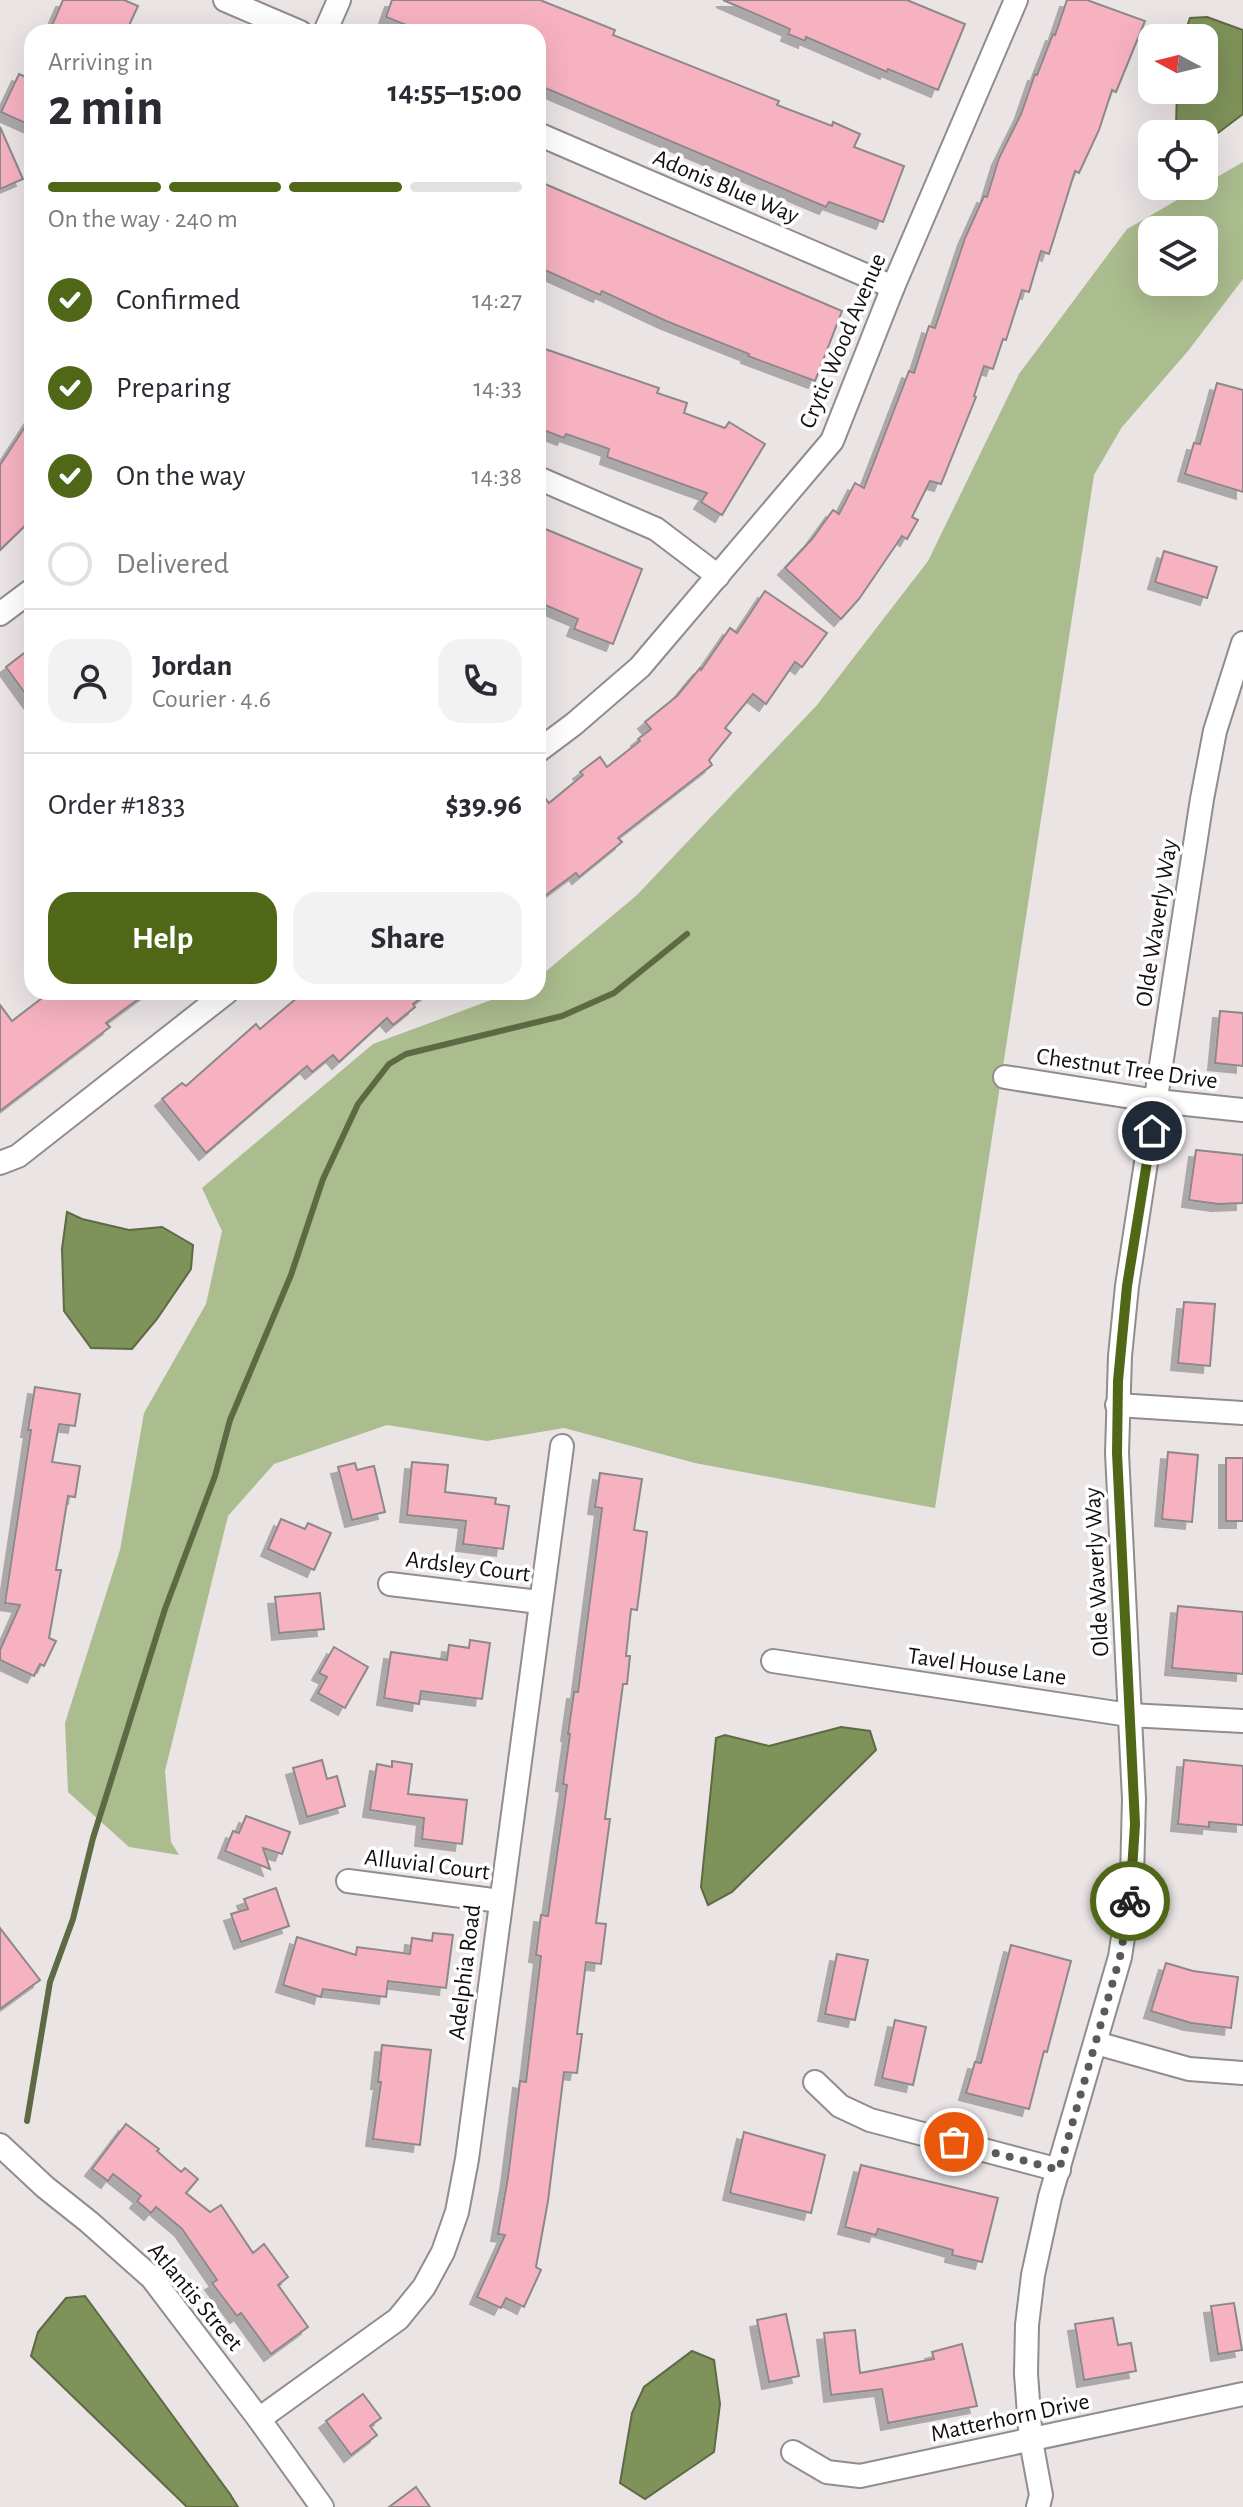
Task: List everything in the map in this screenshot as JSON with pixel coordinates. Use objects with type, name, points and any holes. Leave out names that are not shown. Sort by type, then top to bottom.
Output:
[{"type":"street","points":[[225,0],[281,24]]},
{"type":"street","points":[[328,24],[339,0]]},
{"type":"street","name":"Crytic Wood Avenue","points":[[546,745],[640,667],[832,441],[893,287],[1016,0]]},
{"type":"street","name":"Adonis Blue Way","points":[[546,137],[893,287]]},
{"type":"street","points":[[546,481],[656,529],[718,576]]},
{"type":"street","points":[[0,614],[24,596]]},
{"type":"street","name":"Olde Waverly Way","points":[[1043,2503],[1031,2441],[1026,2374],[1029,2300],[1037,2250],[1120,1957],[1132,1878],[1135,1824],[1117,1453],[1117,1405],[1127,1286],[1210,758],[1215,731],[1243,643]]},
{"type":"street","points":[[0,1163],[18,1156],[217,1000]]},
{"type":"street","name":"Chestnut Tree Drive","points":[[1005,1077],[1157,1101],[1243,1110]]},
{"type":"street","points":[[1117,1405],[1243,1413]]},
{"type":"street","name":"Adelphia Road","points":[[259,2419],[398,2319],[424,2287],[443,2252],[457,2212],[467,2159],[562,1446]]},
{"type":"street","name":"Ardsley Court","points":[[390,1584],[539,1602]]},
{"type":"street","name":"Tavel House Lane","points":[[773,1661],[1129,1715],[1243,1721]]},
{"type":"street","name":"Alluvial Court","points":[[348,1881],[500,1901]]},
{"type":"street","points":[[1096,2043],[1189,2069],[1243,2073]]},
{"type":"street","points":[[815,2082],[840,2106],[870,2120],[1059,2170]]},
{"type":"street","name":"Atlantis Street","points":[[0,2145],[152,2278],[322,2507]]},
{"type":"street","name":"Matterhorn Drive","points":[[793,2452],[827,2472],[860,2476],[1243,2394]]},
{"type":"shaded area","points":[[1207,17],[1243,30],[1243,114],[1218,133],[1218,120],[1176,120],[1177,104],[1218,104],[1218,24],[1188,24],[1190,18]]},
{"type":"shaded area","points":[[1243,162],[1243,279],[1188,351],[1122,427],[1094,475],[935,1508],[695,1463],[564,1428],[487,1441],[387,1425],[274,1464],[228,1516],[165,1771],[171,1842],[179,1855],[129,1847],[68,1792],[65,1723],[120,1550],[144,1413],[206,1304],[222,1231],[202,1188],[373,1044],[491,1000],[546,1000],[546,971],[637,895],[817,705],[928,561],[1019,374],[1127,229],[1138,223],[1138,296],[1218,296],[1218,216],[1150,216],[1177,200],[1218,200],[1218,176]]},
{"type":"shaded area","points":[[67,1212],[82,1219],[129,1230],[162,1227],[193,1245],[191,1269],[132,1349],[91,1348],[64,1311],[62,1249]]},
{"type":"shaded area","points":[[841,1727],[870,1731],[876,1750],[732,1892],[708,1905],[701,1887],[716,1738],[725,1735],[769,1746]]},
{"type":"shaded area","points":[[85,2296],[238,2507],[187,2507],[31,2356],[38,2332],[66,2298]]},
{"type":"shaded area","points":[[692,2351],[714,2360],[720,2404],[714,2452],[645,2499],[620,2483],[632,2413],[644,2387]]},
{"type":"building","points":[[63,0],[124,0],[138,6],[130,24],[52,24]]},
{"type":"building","points":[[392,0],[540,0],[615,30],[613,35],[779,101],[777,105],[832,126],[833,122],[860,134],[854,147],[904,166],[883,222],[829,202],[826,207],[546,88],[546,24],[404,24],[386,17]]},
{"type":"building","points":[[723,0],[907,0],[965,24],[938,90],[806,37],[805,41],[788,34],[790,29]]},
{"type":"building","points":[[1067,0],[1087,0],[1145,21],[1138,24],[1138,38],[1116,92],[1112,90],[1099,130],[1079,173],[1075,171],[1049,254],[1041,251],[1029,292],[1022,290],[993,369],[984,366],[976,397],[941,484],[930,481],[912,517],[918,520],[907,539],[902,536],[859,599],[841,619],[785,568],[833,510],[839,514],[855,483],[864,488],[909,371],[914,373],[929,326],[935,328],[965,238],[984,196],[987,197],[999,158],[1055,35]]},
{"type":"building","points":[[19,74],[24,76],[24,122],[1,112]]},
{"type":"building","points":[[0,127],[23,179],[0,189]]},
{"type":"building","points":[[546,184],[842,311],[815,381],[748,356],[602,291],[600,295],[546,271]]},
{"type":"building","points":[[546,349],[659,388],[657,393],[687,403],[684,413],[725,428],[729,422],[765,444],[722,515],[701,502],[707,493],[607,457],[609,449],[566,434],[564,438],[546,431]]},
{"type":"building","points":[[1217,383],[1243,390],[1243,492],[1185,474],[1194,443],[1200,444]]},
{"type":"building","points":[[24,428],[24,527],[0,550],[0,465]]},
{"type":"building","points":[[546,529],[642,569],[613,644],[574,629],[578,619],[546,605]]},
{"type":"building","points":[[1164,551],[1217,567],[1207,598],[1155,582]]},
{"type":"building","points":[[765,591],[827,633],[802,667],[795,662],[766,704],[753,694],[725,728],[731,733],[709,760],[712,765],[618,838],[622,842],[579,877],[576,873],[546,895],[546,799],[549,803],[600,757],[607,767],[640,741],[638,739],[651,729],[645,722],[677,696],[701,670],[730,628],[737,633]]},
{"type":"building","points":[[24,653],[24,692],[6,667]]},
{"type":"building","points":[[40,1000],[137,1000],[106,1023],[110,1027],[0,1111],[0,1005],[12,1021]]},
{"type":"building","points":[[294,1000],[418,1000],[413,1004],[415,1007],[393,1025],[387,1018],[339,1062],[333,1055],[312,1072],[307,1066],[206,1153],[162,1099],[182,1083],[186,1086],[256,1024],[260,1029]]},
{"type":"building","points":[[1220,1011],[1243,1013],[1243,1066],[1215,1063]]},
{"type":"building","points":[[1196,1150],[1243,1155],[1243,1203],[1189,1200]]},
{"type":"building","points":[[1184,1302],[1215,1304],[1210,1366],[1178,1363]]},
{"type":"building","points":[[35,1387],[80,1394],[75,1426],[59,1424],[52,1462],[80,1466],[75,1497],[68,1496],[56,1570],[61,1570],[49,1638],[56,1641],[44,1666],[40,1664],[34,1676],[0,1660],[0,1650],[20,1605],[5,1603]]},
{"type":"building","points":[[1168,1452],[1198,1455],[1192,1522],[1162,1519]]},
{"type":"building","points":[[1226,1458],[1243,1458],[1243,1521],[1226,1521]]},
{"type":"building","points":[[412,1462],[448,1465],[445,1492],[496,1498],[495,1504],[509,1506],[503,1549],[463,1544],[466,1521],[407,1515]]},
{"type":"building","points":[[355,1463],[357,1470],[374,1466],[385,1512],[352,1520],[338,1467]]},
{"type":"building","points":[[600,1473],[642,1479],[634,1530],[647,1532],[637,1610],[631,1609],[626,1656],[630,1656],[627,1684],[623,1684],[605,1819],[610,1819],[596,1923],[606,1924],[601,1964],[586,1962],[577,2034],[582,2034],[577,2073],[564,2072],[548,2201],[536,2267],[541,2270],[524,2307],[506,2298],[501,2308],[477,2297],[505,2235],[498,2234],[520,2081],[526,2082],[541,1956],[536,1955],[541,1915],[548,1916],[567,1785],[563,1784],[568,1734],[574,1692],[578,1692],[602,1508],[595,1507]]},
{"type":"building","points":[[281,1519],[305,1529],[308,1523],[331,1533],[314,1570],[268,1549]]},
{"type":"building","points":[[320,1593],[324,1629],[279,1633],[275,1597]]},
{"type":"building","points":[[1178,1606],[1243,1612],[1243,1674],[1172,1668]]},
{"type":"building","points":[[470,1640],[490,1643],[482,1699],[421,1691],[419,1704],[384,1698],[391,1652],[447,1660],[449,1645],[469,1648]]},
{"type":"building","points":[[334,1647],[368,1667],[345,1708],[318,1693],[327,1677],[319,1673]]},
{"type":"building","points":[[322,1760],[327,1779],[337,1776],[345,1806],[307,1817],[293,1768]]},
{"type":"building","points":[[1184,1760],[1243,1766],[1243,1825],[1209,1822],[1209,1827],[1178,1824]]},
{"type":"building","points":[[392,1761],[412,1764],[408,1794],[467,1800],[462,1844],[422,1839],[424,1818],[370,1810],[377,1764],[392,1767]]},
{"type":"building","points":[[246,1816],[290,1832],[282,1854],[263,1848],[270,1869],[225,1851],[233,1831],[239,1833]]},
{"type":"building","points":[[276,1888],[289,1926],[241,1942],[231,1914],[248,1909],[244,1899]]},
{"type":"building","points":[[0,1928],[40,1980],[0,2009]]},
{"type":"building","points":[[433,1933],[453,1935],[446,1988],[388,1981],[386,1997],[323,1989],[321,1997],[283,1985],[297,1937],[356,1955],[357,1947],[410,1954],[412,1938],[432,1941]]},
{"type":"building","points":[[1011,1945],[1071,1961],[1029,2109],[966,2093],[975,2062],[981,2063]]},
{"type":"building","points":[[837,1954],[868,1960],[855,2020],[825,2014]]},
{"type":"building","points":[[1166,1963],[1193,1971],[1238,1977],[1231,2028],[1191,2023],[1151,2011]]},
{"type":"building","points":[[895,2020],[926,2027],[913,2085],[882,2078]]},
{"type":"building","points":[[382,2045],[431,2050],[420,2145],[373,2139],[381,2082],[378,2082]]},
{"type":"building","points":[[126,2124],[159,2149],[157,2151],[181,2172],[185,2168],[198,2179],[186,2193],[210,2212],[221,2205],[253,2253],[264,2244],[288,2277],[278,2285],[308,2327],[271,2354],[241,2313],[237,2316],[212,2283],[217,2280],[182,2229],[156,2207],[151,2213],[137,2201],[141,2196],[113,2174],[108,2181],[92,2169]]},
{"type":"building","points":[[744,2132],[825,2155],[811,2213],[730,2193]]},
{"type":"building","points":[[861,2165],[998,2198],[982,2262],[952,2255],[953,2250],[878,2229],[876,2235],[845,2227]]},
{"type":"building","points":[[1234,2303],[1242,2350],[1218,2354],[1211,2306]]},
{"type":"building","points":[[786,2314],[799,2376],[769,2382],[757,2320]]},
{"type":"building","points":[[1113,2318],[1118,2345],[1131,2343],[1136,2371],[1084,2380],[1075,2324]]},
{"type":"building","points":[[855,2330],[860,2373],[934,2359],[932,2352],[962,2344],[977,2406],[888,2423],[882,2389],[831,2395],[824,2333]]},
{"type":"building","points":[[363,2394],[381,2418],[370,2426],[377,2435],[351,2455],[326,2421]]},
{"type":"building","points":[[416,2487],[430,2507],[389,2507]]},
{"type":"waterway","points":[[27,2121],[50,1982],[73,1919],[93,1838],[165,1609],[215,1476],[230,1420],[291,1275],[323,1179],[358,1104],[389,1064],[406,1054],[562,1016],[614,993],[687,934]]},
{"type":"way so far","points":[[954,2142],[1059,2170],[1120,1957],[1130,1901]]},
{"type":"route","points":[[1130,1901],[1135,1824],[1117,1453],[1118,1381],[1127,1286],[1152,1131]]}]
